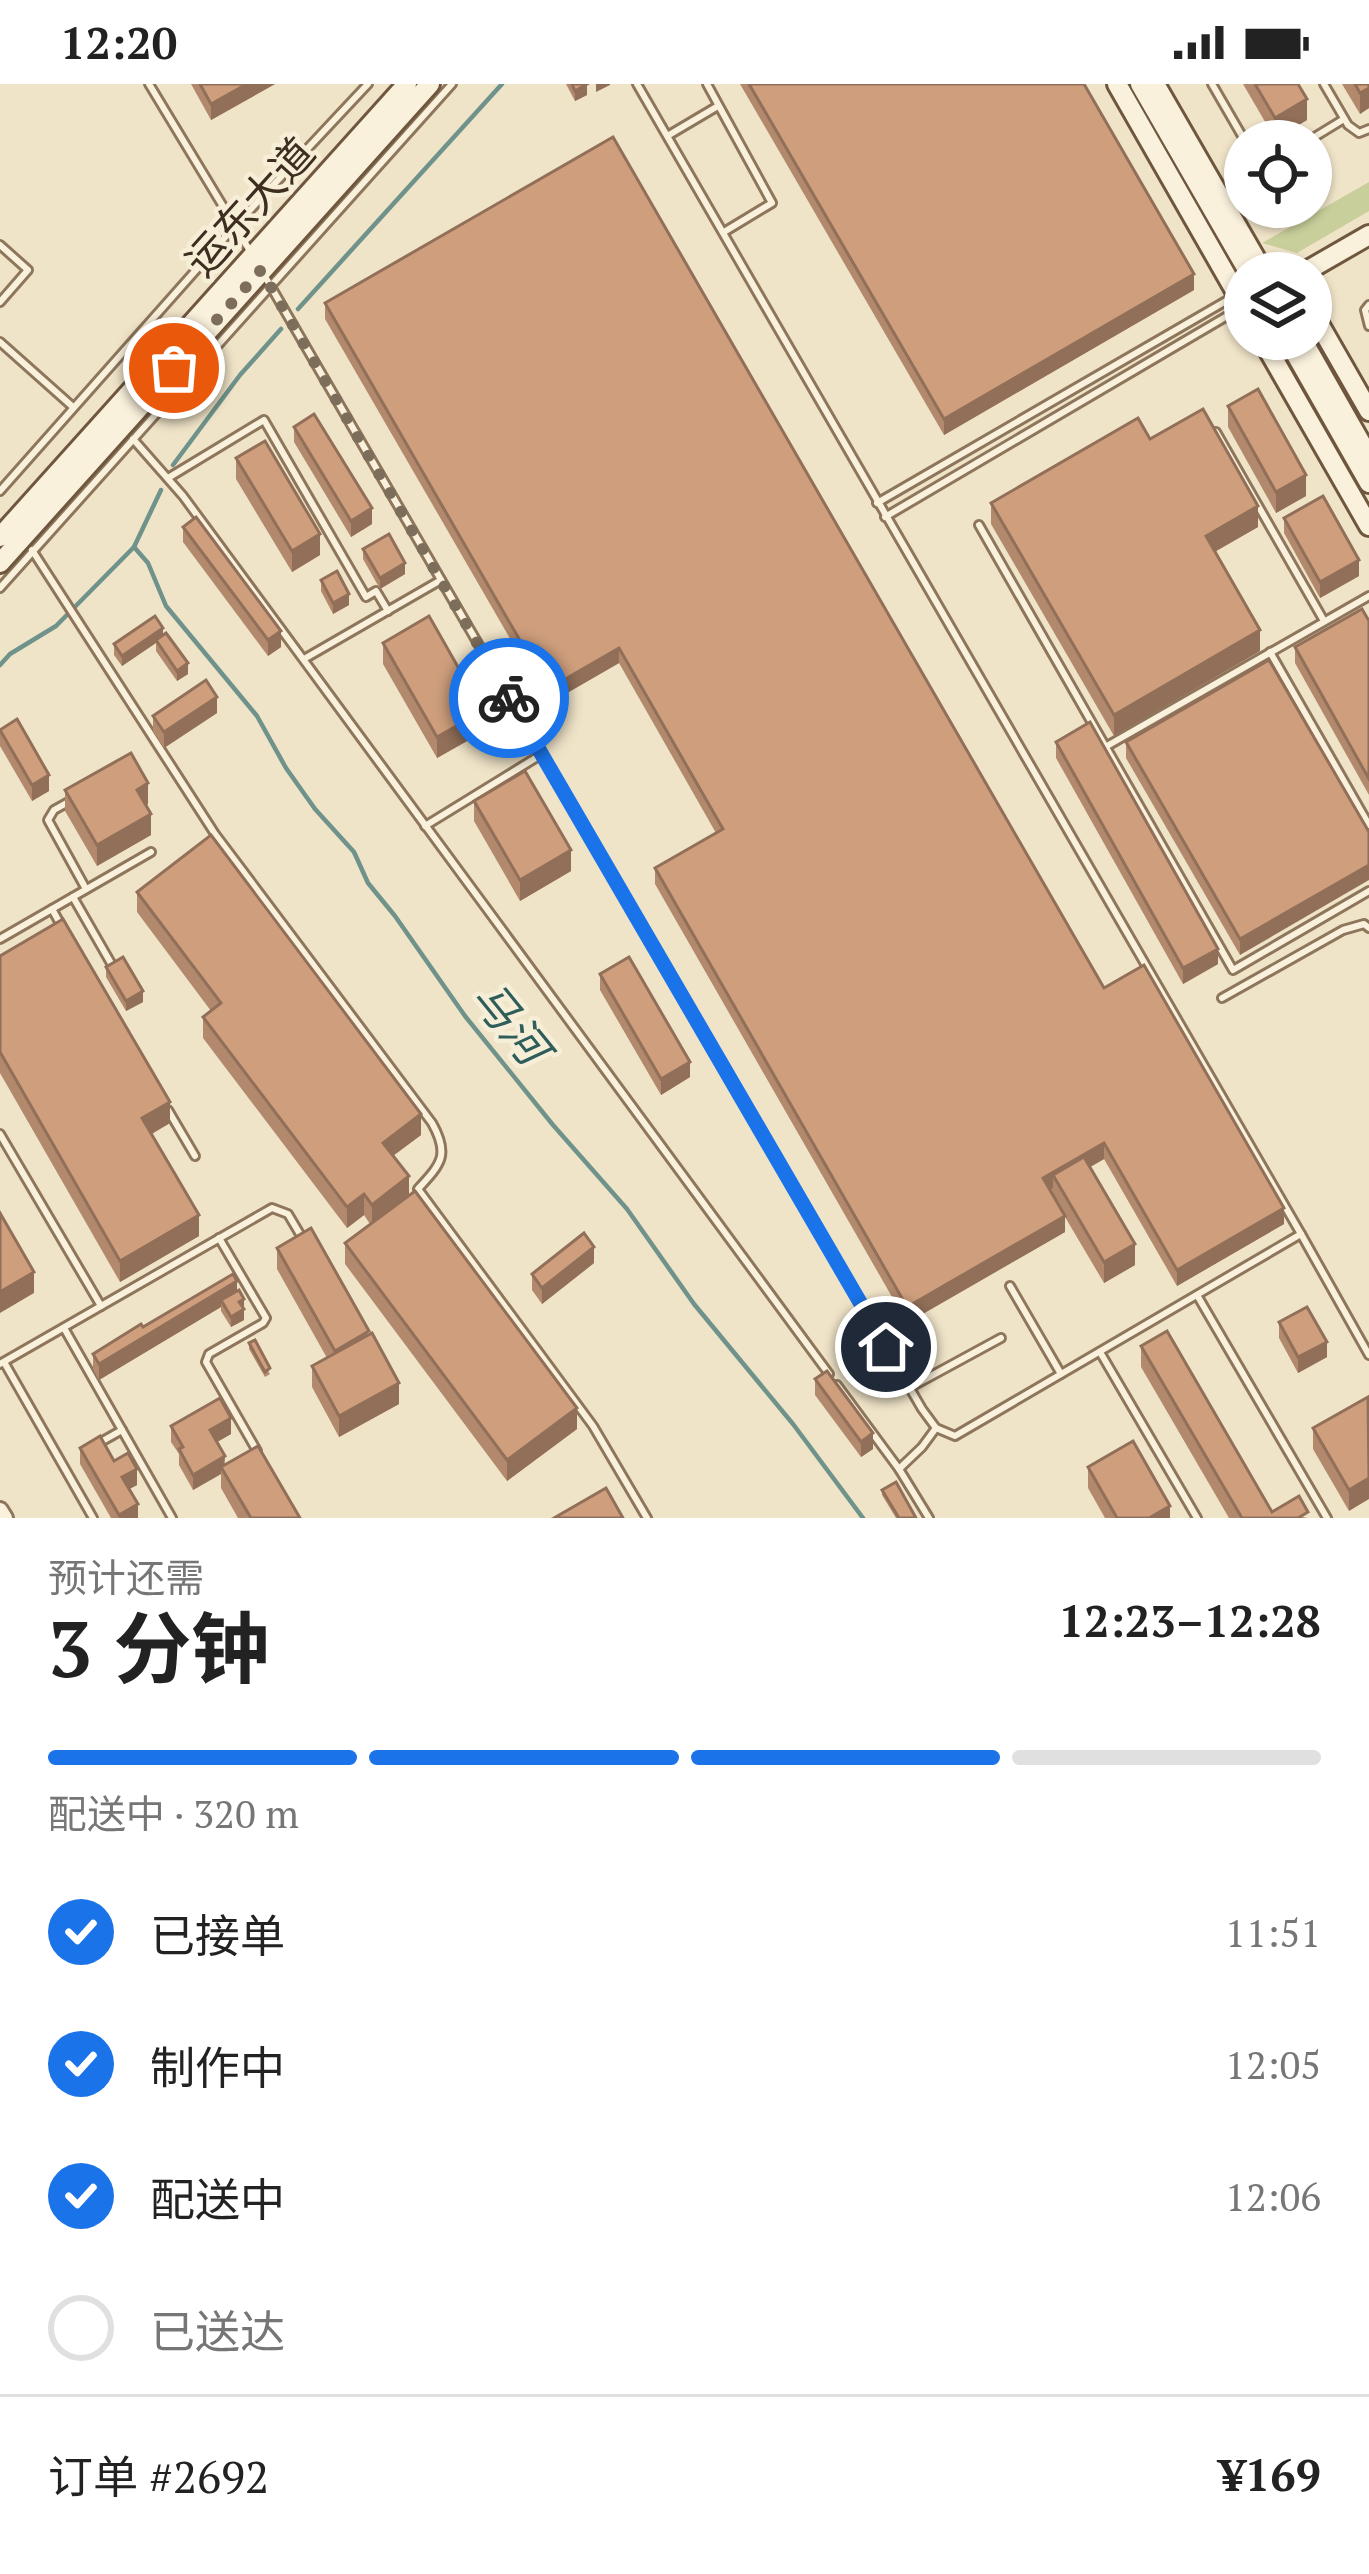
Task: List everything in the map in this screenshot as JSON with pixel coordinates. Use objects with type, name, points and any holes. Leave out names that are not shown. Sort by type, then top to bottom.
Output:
[{"type":"street","name":"运东大道","points":[[0,537],[262,271],[407,84]]},
{"type":"street","name":"运东大道","points":[[0,562],[430,84]]},
{"type":"street","points":[[1117,84],[1224,268]]},
{"type":"street","points":[[1140,84],[1237,252]]},
{"type":"street","points":[[1155,84],[1252,252]]},
{"type":"street","points":[[1332,256],[1369,235]]},
{"type":"street","points":[[1332,347],[1369,411]]},
{"type":"street","points":[[1274,360],[1369,526]]},
{"type":"street","points":[[1299,360],[1369,483]]},
{"type":"street","points":[[1314,360],[1369,457]]},
{"type":"lane","points":[[149,84],[936,1428],[956,1436],[1300,1234]]},
{"type":"lane","points":[[0,490],[368,84]]},
{"type":"lane","points":[[0,588],[133,439],[262,271],[452,84]]},
{"type":"lane","points":[[637,84],[1369,1355]]},
{"type":"lane","points":[[707,84],[772,203],[724,232]]},
{"type":"lane","points":[[1212,84],[1233,120]]},
{"type":"lane","points":[[1324,84],[1344,119],[1359,133],[1369,129]]},
{"type":"lane","points":[[668,135],[718,106]]},
{"type":"lane","points":[[1332,126],[1344,119]]},
{"type":"lane","points":[[0,245],[28,270],[0,302]]},
{"type":"lane","points":[[1369,305],[1365,310],[1369,326]]},
{"type":"lane","points":[[877,503],[1224,311]]},
{"type":"lane","points":[[885,517],[1224,312]]},
{"type":"lane","points":[[0,342],[74,407]]},
{"type":"lane","points":[[168,478],[264,420],[366,597],[376,591],[388,611]]},
{"type":"lane","points":[[1216,432],[1324,621]]},
{"type":"lane","points":[[133,439],[168,478],[899,1468],[928,1518]]},
{"type":"lane","points":[[979,525],[1234,970],[1369,891]]},
{"type":"lane","points":[[32,550],[215,834],[432,1123],[442,1141],[442,1156],[418,1189],[592,1426],[647,1518]]},
{"type":"lane","points":[[303,660],[441,580]]},
{"type":"lane","points":[[1106,746],[1369,596]]},
{"type":"lane","points":[[1270,652],[1369,825]]},
{"type":"lane","points":[[425,826],[542,754]]},
{"type":"lane","points":[[73,800],[47,820],[86,889]]},
{"type":"lane","points":[[0,939],[151,852]]},
{"type":"lane","points":[[73,897],[112,964]]},
{"type":"lane","points":[[52,909],[64,930]]},
{"type":"lane","points":[[1222,998],[1342,931],[1364,924],[1369,928]]},
{"type":"lane","points":[[159,1094],[195,1156]]},
{"type":"lane","points":[[0,1134],[101,1306]]},
{"type":"lane","points":[[93,1518],[2,1363],[272,1208],[288,1214],[306,1245]]},
{"type":"lane","points":[[219,1238],[266,1318],[209,1354],[206,1362],[263,1462]]},
{"type":"lane","points":[[1010,1286],[1061,1374]]},
{"type":"lane","points":[[1197,1294],[1327,1518]]},
{"type":"lane","points":[[64,1328],[170,1517]]},
{"type":"lane","points":[[909,1388],[1001,1338]]},
{"type":"lane","points":[[1100,1352],[1198,1518]]},
{"type":"lane","points":[[899,1468],[936,1428]]},
{"type":"lane","points":[[82,1453],[122,1430]]},
{"type":"green space","points":[[1369,182],[1369,211],[1299,252],[1262,243],[1288,228],[1332,228],[1332,203]]},
{"type":"building","points":[[200,84],[247,84],[211,104]]},
{"type":"building","points":[[749,84],[1084,84],[1194,274],[944,419]]},
{"type":"building","points":[[1255,84],[1298,84],[1307,99],[1275,118]]},
{"type":"building","points":[[613,137],[1104,988],[1144,965],[1284,1208],[1177,1270],[1104,1143],[1043,1178],[1065,1216],[907,1307],[655,868],[723,829],[619,648],[548,689],[325,303]]},
{"type":"building","points":[[1258,389],[1306,475],[1276,492],[1228,406]]},
{"type":"building","points":[[1203,409],[1258,506],[1206,536],[1260,630],[1114,715],[991,503],[1138,418],[1150,439]]},
{"type":"building","points":[[314,414],[372,508],[351,521],[294,427]]},
{"type":"building","points":[[265,441],[320,534],[292,551],[236,458]]},
{"type":"building","points":[[1323,496],[1359,560],[1320,582],[1284,518]]},
{"type":"building","points":[[196,517],[281,631],[268,640],[183,527]]},
{"type":"building","points":[[389,534],[405,563],[380,578],[363,549]]},
{"type":"building","points":[[337,571],[349,594],[333,603],[321,580]]},
{"type":"building","points":[[1362,609],[1369,621],[1369,779],[1295,647]]},
{"type":"building","points":[[155,616],[163,628],[122,656],[114,644]]},
{"type":"building","points":[[429,616],[483,711],[437,737],[383,643]]},
{"type":"building","points":[[166,633],[188,663],[177,671],[156,640]]},
{"type":"building","points":[[1269,660],[1369,832],[1369,865],[1240,939],[1126,742]]},
{"type":"building","points":[[206,680],[217,697],[164,732],[153,716]]},
{"type":"building","points":[[17,719],[49,775],[32,785],[0,730]]},
{"type":"building","points":[[1090,722],[1218,949],[1183,968],[1056,742]]},
{"type":"building","points":[[131,753],[148,783],[137,790],[151,814],[97,845],[65,790]]},
{"type":"building","points":[[525,771],[571,850],[520,880],[474,801]]},
{"type":"building","points":[[211,835],[421,1114],[383,1143],[409,1176],[372,1205],[364,1194],[347,1207],[203,1017],[221,1003],[137,892]]},
{"type":"building","points":[[63,919],[170,1102],[142,1118],[199,1215],[120,1261],[0,1052],[0,956]]},
{"type":"building","points":[[123,957],[143,991],[126,1001],[106,967]]},
{"type":"building","points":[[629,957],[690,1062],[661,1079],[600,974]]},
{"type":"building","points":[[1084,1157],[1135,1244],[1104,1262],[1053,1175]]},
{"type":"building","points":[[415,1191],[577,1408],[507,1460],[345,1243]]},
{"type":"building","points":[[0,1213],[34,1272],[0,1292]]},
{"type":"building","points":[[311,1228],[369,1331],[335,1351],[277,1248]]},
{"type":"building","points":[[584,1233],[594,1247],[542,1288],[532,1274]]},
{"type":"building","points":[[233,1274],[237,1281],[99,1364],[93,1354]]},
{"type":"building","points":[[239,1290],[244,1309],[231,1317],[221,1300]]},
{"type":"building","points":[[1307,1307],[1327,1342],[1298,1357],[1279,1322]]},
{"type":"building","points":[[1167,1331],[1272,1512],[1299,1496],[1308,1512],[1298,1518],[1242,1518],[1141,1346]]},
{"type":"building","points":[[372,1333],[399,1383],[339,1416],[312,1366]]},
{"type":"building","points":[[255,1340],[270,1368],[265,1372],[249,1343]]},
{"type":"building","points":[[827,1371],[873,1433],[861,1442],[815,1379]]},
{"type":"building","points":[[1368,1397],[1369,1478],[1349,1490],[1313,1428]]},
{"type":"building","points":[[220,1398],[231,1418],[210,1430],[225,1456],[193,1475],[171,1426]]},
{"type":"building","points":[[100,1436],[114,1461],[128,1453],[137,1469],[122,1477],[138,1504],[119,1515],[80,1448]]},
{"type":"building","points":[[1133,1441],[1170,1506],[1149,1518],[1117,1518],[1088,1467]]},
{"type":"building","points":[[258,1446],[300,1518],[251,1518],[221,1467]]},
{"type":"building","points":[[896,1482],[916,1518],[899,1518],[882,1490]]},
{"type":"building","points":[[606,1488],[623,1518],[554,1518]]},
{"type":"waterway","points":[[298,309],[502,84]]},
{"type":"waterway","points":[[173,465],[281,329]]},
{"type":"waterway","points":[[0,665],[56,626],[134,547],[161,490]]},
{"type":"waterway","name":"马河","points":[[134,547],[148,563],[166,606],[257,716],[286,768],[354,852],[368,883],[465,1016],[627,1209],[694,1304],[863,1518]]},
{"type":"way so far","points":[[174,368],[261,270],[509,698]]},
{"type":"route","points":[[509,698],[886,1347]]}]
